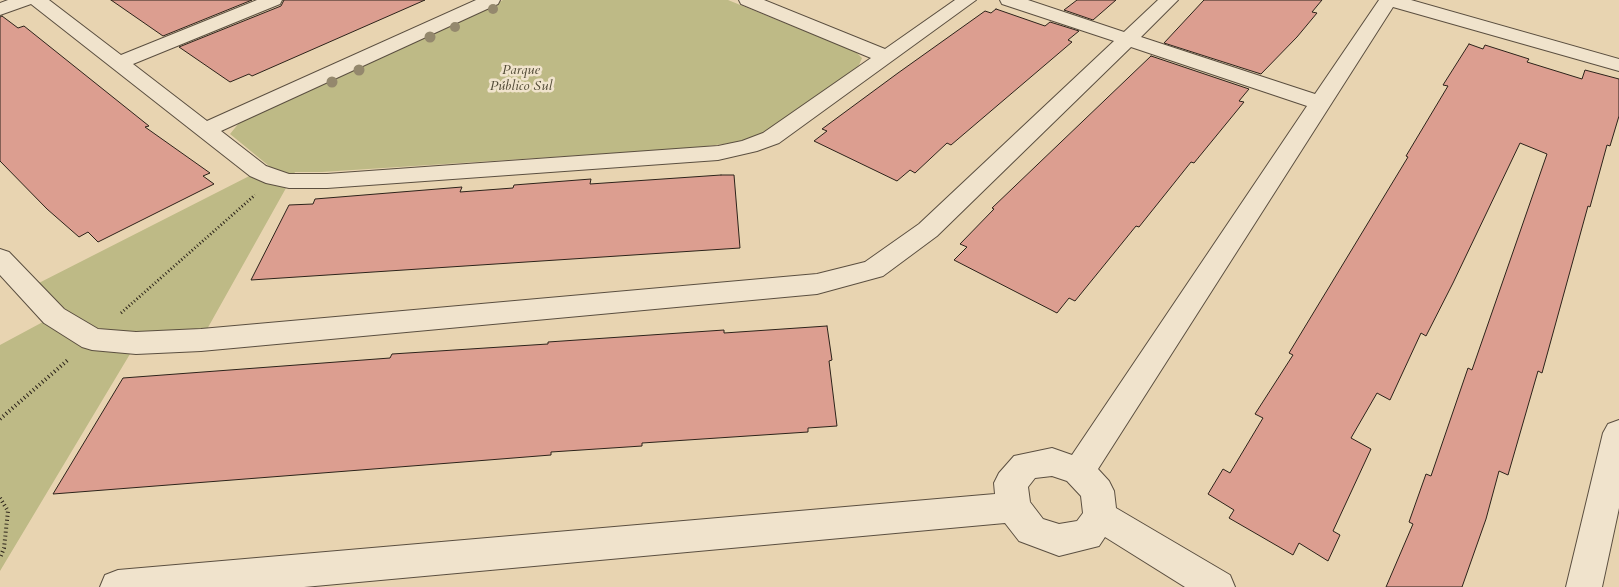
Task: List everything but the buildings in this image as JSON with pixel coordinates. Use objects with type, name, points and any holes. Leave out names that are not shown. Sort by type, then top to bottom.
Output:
[{"type":"street","points":[[0,9],[26,0]]},
{"type":"street","points":[[37,0],[258,171],[274,178],[327,181],[718,153],[749,146],[771,138],[967,0]]},
{"type":"street","points":[[119,63],[273,0]]},
{"type":"street","points":[[206,130],[490,0]]},
{"type":"street","points":[[748,0],[887,57]]},
{"type":"street","points":[[1009,0],[1321,103]]},
{"type":"street","points":[[0,258],[54,316],[92,339],[136,344],[818,284],[874,269],[928,230],[1169,0]]},
{"type":"street","points":[[1079,471],[1389,0],[1619,65]]},
{"type":"street","points":[[1584,587],[1611,513],[1619,433]]},
{"type":"street","points":[[1052,462],[1079,471],[1097,491],[1100,516],[1086,535],[1060,540],[1031,530],[1013,507],[1011,483],[1026,466],[1052,462]]},
{"type":"street","points":[[118,587],[1013,507]]},
{"type":"street","points":[[1100,516],[1217,587]]},
{"type":"path","points":[[0,420],[274,178]]},
{"type":"path","points":[[0,498],[8,511],[4,548],[0,558]]},
{"type":"green space","name":"Parque Público Sul","points":[[503,0],[728,0],[856,52],[862,58],[859,65],[852,71],[763,133],[739,142],[692,148],[322,172],[295,172],[201,340],[136,344],[0,571],[0,345],[54,316],[29,288],[269,166],[230,134],[239,123]]}]
